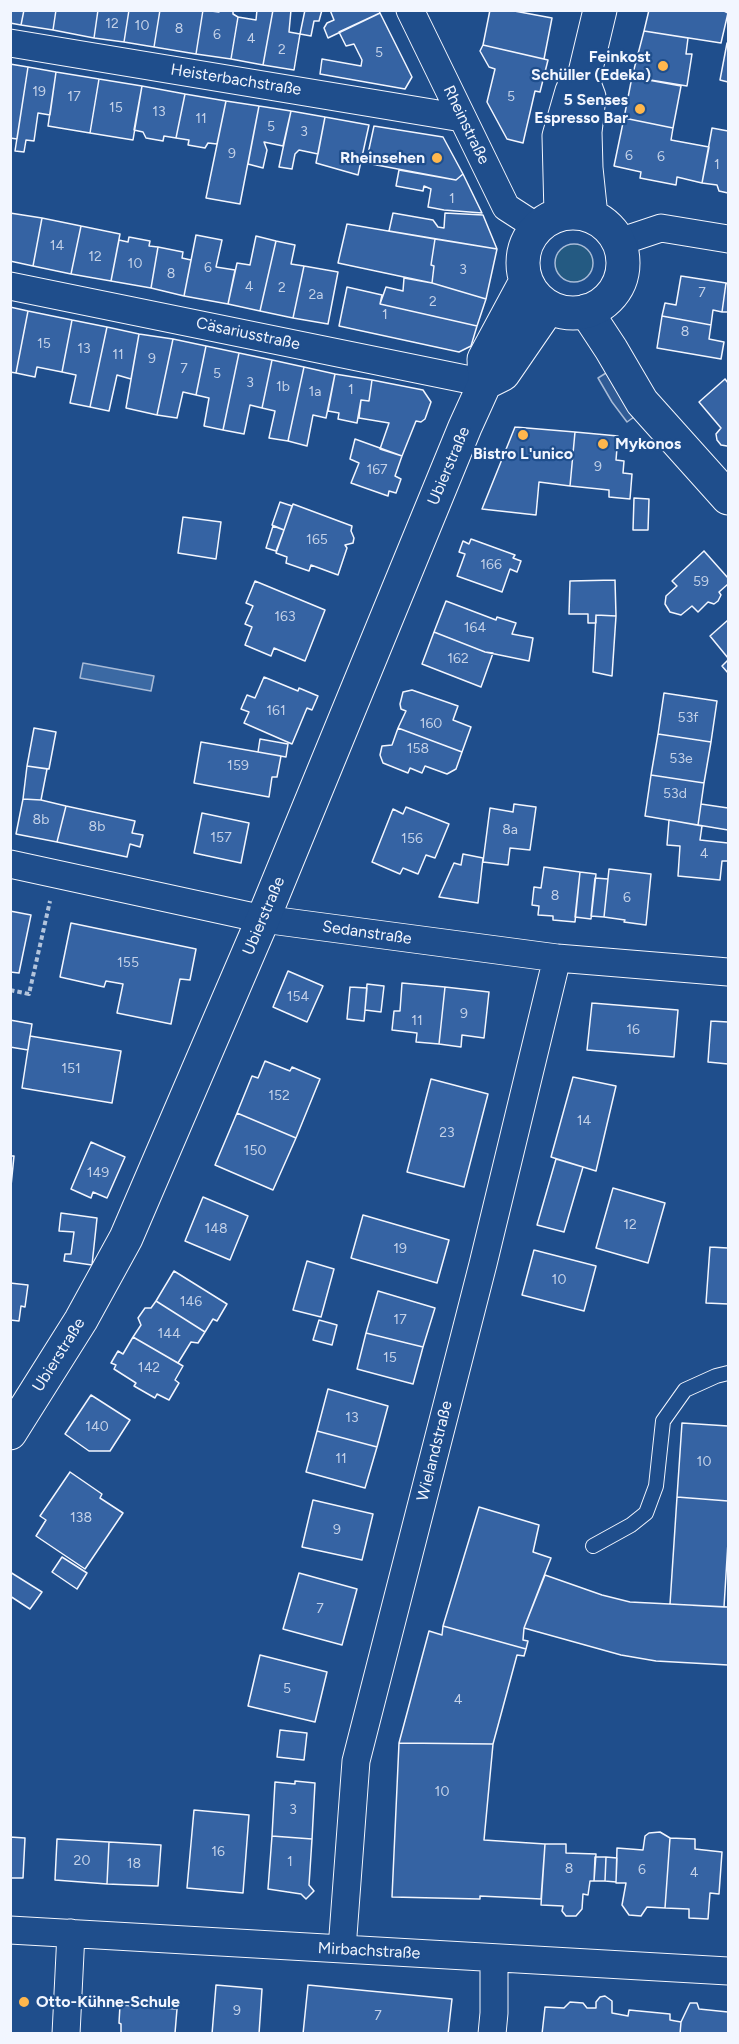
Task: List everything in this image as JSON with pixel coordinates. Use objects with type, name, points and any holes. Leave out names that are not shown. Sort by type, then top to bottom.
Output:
[{"type":"main road","points":[[563,219],[586,159],[585,132],[589,97],[583,81],[600,10]]},
{"type":"main road","points":[[563,219],[603,222],[619,243],[623,256],[623,271],[610,297],[599,306],[586,311],[561,312],[549,307],[531,291],[526,281],[523,267],[528,239],[563,219]]},
{"type":"main road","points":[[526,281],[484,359],[485,383],[503,374],[549,307]]},
{"type":"main road","points":[[586,311],[642,402],[729,498]]},
{"type":"main road","name":"Ubierstraße","points":[[10,1433],[81,1320],[126,1238],[263,919],[485,383]]},
{"type":"street","name":"Rheinstraße","points":[[410,10],[506,207],[563,219]]},
{"type":"street","name":"Heisterbachstraße","points":[[10,43],[462,118]]},
{"type":"street","points":[[619,243],[661,228],[729,239]]},
{"type":"street","name":"Cäsariusstraße","points":[[10,286],[485,383]]},
{"type":"street","name":"Sedanstraße","points":[[10,864],[263,919],[557,958],[729,972]]},
{"type":"street","name":"Wielandstraße","points":[[342,1949],[356,1761],[480,1276],[557,958]]},
{"type":"street","name":"Mirbachstraße","points":[[10,1930],[729,1971]]},
{"type":"street","points":[[66,2034],[71,1933]]},
{"type":"street","points":[[492,2034],[494,1958]]},
{"type":"lane","points":[[592,1546],[631,1525],[646,1513],[656,1486],[663,1421],[685,1390],[716,1376],[729,1373]]},
{"type":"path","points":[[10,990],[29,994],[56,874]]},
{"type":"shaded area","points":[[574,244],[587,250],[593,263],[587,276],[574,282],[561,276],[555,263],[561,250]]},
{"type":"shaded area","points":[[606,373],[634,417],[627,422],[598,378]]},
{"type":"shaded area","points":[[83,663],[154,676],[151,691],[80,678]]},
{"type":"building","points":[[10,10],[24,10],[21,25],[10,23]]},
{"type":"building","points":[[24,10],[56,10],[53,30],[21,25]]},
{"type":"building","points":[[56,10],[98,10],[94,38],[53,30]]},
{"type":"building","points":[[98,10],[129,10],[124,42],[94,38]]},
{"type":"building","points":[[129,10],[160,10],[154,47],[124,42]]},
{"type":"building","points":[[160,10],[203,10],[196,54],[154,47]]},
{"type":"building","points":[[203,10],[219,12],[220,10],[233,10],[233,14],[238,17],[231,59],[196,54]]},
{"type":"building","points":[[257,10],[273,10],[263,65],[231,59],[238,17],[256,20]]},
{"type":"building","points":[[273,10],[291,10],[289,32],[300,34],[294,70],[263,65]]},
{"type":"building","points":[[305,10],[322,10],[319,21],[314,21],[311,36],[300,34]]},
{"type":"building","points":[[330,10],[379,10],[380,13],[328,38],[324,28],[327,23],[334,20]]},
{"type":"building","points":[[490,10],[509,10],[552,18],[544,59],[483,45]]},
{"type":"building","points":[[649,10],[722,10],[728,13],[721,43],[644,31]]},
{"type":"building","points":[[380,13],[412,77],[405,89],[320,74],[322,59],[361,66],[362,60],[354,44],[346,46],[339,32]]},
{"type":"building","name":"Feinkost Schüller (Edeka)","points":[[644,31],[688,38],[686,54],[692,54],[687,86],[632,77]]},
{"type":"building","points":[[728,43],[728,82],[720,80]]},
{"type":"building","points":[[483,45],[548,60],[540,92],[535,91],[523,143],[507,139],[487,102],[495,69],[489,67],[480,51]]},
{"type":"building","points":[[10,64],[28,67],[17,139],[10,138]]},
{"type":"building","points":[[28,67],[56,72],[50,115],[38,113],[34,141],[26,140],[24,152],[15,151]]},
{"type":"building","points":[[56,72],[99,79],[90,133],[48,126]]},
{"type":"building","points":[[632,77],[681,86],[673,128],[624,118]]},
{"type":"building","points":[[99,79],[142,86],[133,140],[90,133]]},
{"type":"building","points":[[142,86],[185,94],[176,138],[164,136],[163,141],[146,138],[143,132],[134,130]]},
{"type":"building","points":[[185,94],[226,101],[217,144],[208,143],[205,148],[188,145],[189,140],[176,138]]},
{"type":"building","points":[[226,101],[259,106],[240,204],[206,198]]},
{"type":"building","points":[[259,106],[291,111],[283,146],[264,142],[267,150],[263,168],[248,164]]},
{"type":"building","points":[[291,111],[325,117],[318,154],[299,150],[295,154],[292,169],[279,167]]},
{"type":"building","points":[[325,117],[369,125],[358,175],[316,163]]},
{"type":"building","points":[[624,118],[673,128],[671,140],[709,147],[702,183],[677,177],[676,185],[640,178],[641,172],[614,166]]},
{"type":"building","points":[[374,126],[443,137],[463,174],[456,180],[366,163]]},
{"type":"building","points":[[712,128],[728,131],[728,193],[719,191],[717,185],[702,183]]},
{"type":"building","points":[[399,170],[456,180],[463,174],[482,213],[428,207],[431,189],[424,186],[423,191],[396,186]]},
{"type":"building","points":[[10,213],[42,218],[33,266],[10,261]]},
{"type":"building","points":[[393,213],[433,220],[438,227],[444,228],[445,213],[483,215],[497,249],[389,231]]},
{"type":"building","points":[[42,218],[81,226],[71,274],[33,266]]},
{"type":"building","points":[[347,224],[435,239],[431,265],[434,266],[432,283],[338,263]]},
{"type":"building","points":[[81,226],[120,234],[111,281],[71,274]]},
{"type":"building","points":[[196,235],[222,240],[216,267],[235,270],[228,304],[184,296]]},
{"type":"building","points":[[256,236],[276,241],[260,311],[228,304],[237,263],[250,265]]},
{"type":"building","points":[[129,237],[150,241],[149,246],[158,247],[151,288],[111,281],[119,240],[128,242]]},
{"type":"building","points":[[435,239],[497,249],[486,299],[432,283],[434,266],[431,265]]},
{"type":"building","points":[[276,241],[295,245],[291,264],[304,266],[293,318],[260,311]]},
{"type":"building","points":[[158,247],[183,252],[182,258],[191,260],[184,296],[151,288]]},
{"type":"building","points":[[304,266],[338,272],[328,324],[293,318]]},
{"type":"building","points":[[681,276],[726,283],[722,312],[713,310],[711,325],[662,316],[665,303],[676,305]]},
{"type":"building","points":[[404,278],[432,283],[486,299],[477,326],[380,304],[386,287],[403,291]]},
{"type":"building","points":[[726,283],[728,284],[728,312],[722,312]]},
{"type":"building","points":[[347,287],[382,295],[380,304],[477,326],[471,346],[459,352],[339,326]]},
{"type":"building","points":[[10,307],[28,311],[16,373],[10,372]]},
{"type":"building","points":[[28,311],[72,320],[62,372],[37,367],[35,377],[16,373]]},
{"type":"building","points":[[662,316],[711,325],[709,339],[724,342],[721,359],[657,348]]},
{"type":"building","points":[[72,320],[107,327],[90,407],[70,403],[76,375],[62,372]]},
{"type":"building","points":[[107,327],[139,334],[131,379],[117,375],[109,411],[90,407]]},
{"type":"building","points":[[139,334],[173,339],[157,415],[126,408]]},
{"type":"building","points":[[173,339],[206,346],[196,395],[183,392],[177,418],[157,415]]},
{"type":"building","points":[[206,346],[239,353],[223,430],[204,426],[209,398],[196,395]]},
{"type":"building","points":[[239,353],[272,360],[262,408],[250,405],[244,434],[223,430]]},
{"type":"building","points":[[272,360],[304,367],[288,441],[269,438],[275,411],[262,408]]},
{"type":"building","points":[[304,367],[335,374],[326,418],[313,415],[307,446],[288,441]]},
{"type":"building","points":[[335,374],[372,380],[369,401],[361,400],[357,423],[338,419],[339,413],[328,411]]},
{"type":"building","points":[[725,379],[728,383],[728,446],[721,445],[717,440],[716,434],[721,428],[699,402]]},
{"type":"building","points":[[372,380],[423,390],[431,402],[425,419],[421,422],[416,421],[402,456],[380,449],[389,423],[359,418],[361,400],[369,401]]},
{"type":"building","points":[[515,427],[575,432],[570,486],[539,482],[536,515],[482,509]]},
{"type":"building","points":[[575,432],[618,436],[616,460],[624,461],[623,473],[632,474],[630,499],[609,497],[609,490],[570,486]]},
{"type":"building","points":[[355,439],[402,456],[395,476],[401,479],[396,493],[389,491],[388,496],[351,483],[359,463],[350,459]]},
{"type":"building","points":[[634,498],[649,499],[648,530],[633,530]]},
{"type":"building","points":[[280,502],[292,506],[284,530],[272,525]]},
{"type":"building","points":[[293,504],[352,526],[353,543],[345,545],[347,548],[338,575],[311,565],[309,571],[286,563],[287,557],[276,553]]},
{"type":"building","points":[[183,517],[221,522],[216,559],[178,553]]},
{"type":"building","points":[[273,526],[284,530],[276,551],[266,548]]},
{"type":"building","points":[[471,539],[515,555],[513,558],[521,561],[517,572],[510,569],[502,592],[457,576],[465,554],[459,552],[463,541],[469,544]]},
{"type":"building","points":[[704,551],[728,578],[728,584],[719,592],[721,595],[718,601],[714,604],[708,602],[698,612],[692,606],[681,615],[670,612],[665,604],[666,596],[677,586],[672,581]]},
{"type":"building","points":[[615,580],[616,616],[596,615],[596,623],[588,623],[588,614],[569,614],[570,581]]},
{"type":"building","points":[[255,581],[325,610],[305,661],[274,648],[271,656],[245,645],[252,627],[245,624],[253,606],[246,603]]},
{"type":"building","points":[[446,601],[496,620],[497,617],[516,623],[512,634],[533,638],[529,661],[485,652],[434,632]]},
{"type":"building","points":[[596,615],[616,616],[612,676],[593,672]]},
{"type":"building","points":[[728,620],[728,658],[710,636]]},
{"type":"building","points":[[434,632],[493,653],[481,687],[422,664]]},
{"type":"building","points":[[728,660],[728,673],[722,666]]},
{"type":"building","points":[[264,677],[298,691],[299,688],[318,696],[312,710],[307,708],[292,744],[244,723],[249,712],[241,709],[247,695],[255,698]]},
{"type":"building","points":[[412,690],[458,706],[453,720],[471,727],[462,752],[398,728],[406,711],[401,709],[400,704],[403,692]]},
{"type":"building","points":[[664,693],[717,701],[711,742],[658,734]]},
{"type":"building","points":[[34,728],[56,732],[49,769],[27,766]]},
{"type":"building","points":[[398,728],[462,752],[456,769],[447,774],[425,766],[422,773],[410,768],[408,773],[383,763],[380,755],[382,746],[392,745]]},
{"type":"building","points":[[658,734],[711,742],[704,783],[651,775]]},
{"type":"building","points":[[260,739],[288,744],[286,757],[258,752]]},
{"type":"building","points":[[201,742],[281,756],[277,777],[272,777],[269,797],[194,783]]},
{"type":"building","points":[[27,766],[47,769],[41,800],[23,799]]},
{"type":"building","points":[[651,775],[704,783],[698,825],[645,816]]},
{"type":"building","points":[[23,799],[41,800],[66,806],[57,842],[16,834]]},
{"type":"building","points":[[514,804],[536,807],[530,850],[510,848],[508,865],[483,862],[490,808],[513,812]]},
{"type":"building","points":[[701,804],[728,808],[728,830],[698,825]]},
{"type":"building","points":[[66,806],[135,821],[132,833],[143,835],[140,847],[130,844],[127,857],[57,842]]},
{"type":"building","points":[[406,807],[449,824],[435,858],[426,855],[418,874],[403,868],[400,874],[372,862],[393,809],[403,814]]},
{"type":"building","points":[[202,813],[249,823],[241,863],[194,853]]},
{"type":"building","points":[[669,820],[702,826],[700,840],[728,843],[728,861],[722,861],[720,880],[678,876],[680,846],[667,845]]},
{"type":"building","points":[[463,854],[483,858],[478,903],[439,897],[454,863],[461,865]]},
{"type":"building","points":[[544,867],[580,872],[575,922],[553,920],[553,916],[538,915],[539,906],[532,905],[534,887],[541,888]]},
{"type":"building","points":[[609,869],[651,874],[646,925],[604,917]]},
{"type":"building","points":[[580,872],[596,874],[591,919],[575,917]]},
{"type":"building","points":[[595,878],[608,879],[604,917],[591,916]]},
{"type":"building","points":[[10,911],[31,915],[19,973],[10,972]]},
{"type":"building","points":[[71,923],[196,949],[190,980],[180,979],[171,1024],[117,1013],[123,984],[106,981],[104,987],[60,977]]},
{"type":"building","points":[[288,971],[323,986],[307,1022],[273,1007]]},
{"type":"building","points":[[402,983],[445,987],[439,1044],[416,1042],[417,1033],[392,1030],[394,1011],[400,1011]]},
{"type":"building","points":[[367,984],[384,986],[381,1012],[365,1010]]},
{"type":"building","points":[[350,987],[367,988],[364,1021],[347,1019]]},
{"type":"building","points":[[445,987],[489,992],[484,1038],[462,1035],[461,1047],[439,1044]]},
{"type":"building","points":[[592,1003],[678,1010],[674,1057],[587,1050]]},
{"type":"building","points":[[10,1020],[32,1024],[28,1050],[10,1047]]},
{"type":"building","points":[[711,1021],[728,1022],[728,1064],[708,1062]]},
{"type":"building","points":[[30,1036],[121,1051],[112,1103],[22,1088]]},
{"type":"building","points":[[265,1061],[290,1071],[292,1067],[320,1079],[296,1138],[237,1113],[252,1076],[258,1078]]},
{"type":"building","points":[[573,1077],[616,1086],[596,1171],[551,1157]]},
{"type":"building","points":[[431,1079],[488,1094],[464,1187],[407,1172]]},
{"type":"building","points":[[237,1113],[296,1138],[273,1190],[215,1165]]},
{"type":"building","points":[[91,1142],[125,1157],[107,1198],[93,1192],[91,1198],[71,1189]]},
{"type":"building","points":[[10,1156],[14,1156],[10,1196]]},
{"type":"building","points":[[556,1159],[583,1167],[564,1232],[537,1225]]},
{"type":"building","points":[[613,1188],[665,1203],[648,1263],[596,1248]]},
{"type":"building","points":[[203,1197],[248,1216],[230,1260],[185,1241]]},
{"type":"building","points":[[61,1213],[97,1218],[92,1265],[64,1261],[65,1254],[71,1254],[74,1232],[59,1231]]},
{"type":"building","points":[[363,1215],[449,1240],[437,1283],[351,1258]]},
{"type":"building","points":[[710,1247],[728,1248],[728,1304],[706,1303]]},
{"type":"building","points":[[534,1250],[596,1266],[584,1311],[522,1295]]},
{"type":"building","points":[[307,1261],[334,1269],[321,1317],[293,1310]]},
{"type":"building","points":[[174,1271],[227,1304],[217,1321],[213,1319],[205,1332],[156,1301]]},
{"type":"building","points":[[10,1283],[28,1285],[25,1307],[21,1306],[19,1321],[10,1320]]},
{"type":"building","points":[[378,1291],[435,1308],[423,1347],[366,1333]]},
{"type":"building","points":[[156,1301],[205,1332],[198,1343],[191,1342],[178,1363],[133,1337],[141,1325],[138,1318],[145,1308],[151,1308]]},
{"type":"building","points":[[319,1320],[337,1325],[332,1345],[313,1340]]},
{"type":"building","points":[[366,1333],[423,1347],[413,1384],[357,1369]]},
{"type":"building","points":[[133,1337],[183,1366],[175,1380],[179,1383],[169,1400],[157,1394],[155,1398],[134,1386],[136,1383],[114,1369],[116,1365],[111,1363],[118,1351],[123,1354]]},
{"type":"building","points":[[328,1389],[388,1406],[377,1447],[317,1431]]},
{"type":"building","points":[[91,1395],[130,1420],[110,1451],[89,1451],[65,1434]]},
{"type":"building","points":[[682,1423],[728,1426],[728,1501],[677,1497]]},
{"type":"building","points":[[317,1431],[377,1447],[365,1488],[306,1472]]},
{"type":"building","points":[[70,1472],[102,1494],[100,1498],[123,1513],[85,1569],[36,1536],[46,1520],[40,1516]]},
{"type":"building","points":[[677,1497],[728,1501],[724,1607],[670,1604]]},
{"type":"building","points":[[313,1500],[373,1514],[362,1560],[302,1547]]},
{"type":"building","points":[[479,1507],[539,1525],[533,1552],[551,1558],[524,1628],[523,1640],[528,1641],[526,1649],[443,1626]]},
{"type":"building","points":[[62,1557],[87,1573],[77,1589],[52,1572]]},
{"type":"building","points":[[10,1572],[42,1592],[30,1609],[10,1596]]},
{"type":"building","points":[[299,1573],[357,1589],[342,1645],[283,1629]]},
{"type":"building","points":[[545,1575],[602,1595],[630,1602],[728,1607],[728,1665],[656,1661],[621,1655],[524,1628]]},
{"type":"building","points":[[443,1626],[526,1649],[524,1656],[517,1655],[493,1744],[399,1743],[429,1631],[442,1635]]},
{"type":"building","points":[[260,1655],[327,1672],[315,1722],[248,1706]]},
{"type":"building","points":[[280,1730],[307,1733],[304,1760],[277,1757]]},
{"type":"building","points":[[399,1743],[493,1744],[484,1840],[545,1844],[541,1899],[480,1896],[480,1899],[392,1897]]},
{"type":"building","points":[[295,1781],[315,1783],[312,1839],[272,1836],[275,1782],[295,1784]]},
{"type":"building","points":[[194,1810],[249,1815],[243,1893],[187,1888]]},
{"type":"building","points":[[660,1832],[670,1838],[665,1908],[647,1907],[641,1916],[629,1915],[622,1905],[626,1883],[616,1883],[617,1848],[643,1850],[645,1836],[649,1833]]},
{"type":"building","points":[[272,1836],[312,1839],[309,1885],[314,1891],[306,1899],[301,1894],[268,1889]]},
{"type":"building","points":[[10,1837],[25,1838],[23,1878],[10,1878]]},
{"type":"building","points":[[670,1838],[695,1839],[695,1849],[722,1852],[719,1894],[710,1893],[708,1919],[689,1918],[689,1909],[665,1908]]},
{"type":"building","points":[[57,1839],[109,1842],[107,1884],[55,1880]]},
{"type":"building","points":[[109,1842],[161,1845],[158,1886],[107,1884]]},
{"type":"building","points":[[545,1844],[566,1844],[566,1853],[596,1854],[594,1881],[590,1881],[588,1895],[583,1894],[582,1909],[576,1916],[566,1916],[562,1911],[563,1906],[541,1905]]},
{"type":"building","points":[[595,1857],[606,1857],[605,1881],[594,1881]]},
{"type":"building","points":[[606,1857],[617,1858],[616,1882],[605,1881]]},
{"type":"building","points":[[216,1985],[262,1989],[259,2034],[212,2034]]},
{"type":"building","points":[[308,1985],[452,1999],[448,2034],[303,2034]]},
{"type":"building","points":[[605,1996],[612,2001],[612,2013],[628,2016],[629,2010],[670,2014],[670,2020],[681,2022],[680,2034],[542,2034],[545,2007],[564,2008],[570,2002],[583,2003],[587,2008],[596,2008],[596,2002],[600,1997]]},
{"type":"building","points":[[690,2003],[697,2003],[699,2009],[728,2012],[728,2034],[680,2034],[681,2022]]},
{"type":"building","points":[[120,2005],[177,2009],[175,2033],[121,2034]]},
{"type":"place","name":"Feinkost Schüller (Edeka)","points":[[663,66]]},
{"type":"place","name":"5 Senses Espresso Bar","points":[[640,109]]},
{"type":"place","name":"Rheinsehen","points":[[437,158]]},
{"type":"place","name":"Bistro L'unico","points":[[523,435]]},
{"type":"place","name":"Mykonos","points":[[603,444]]},
{"type":"place","name":"Otto-Kühne-Schule","points":[[24,2002]]}]
